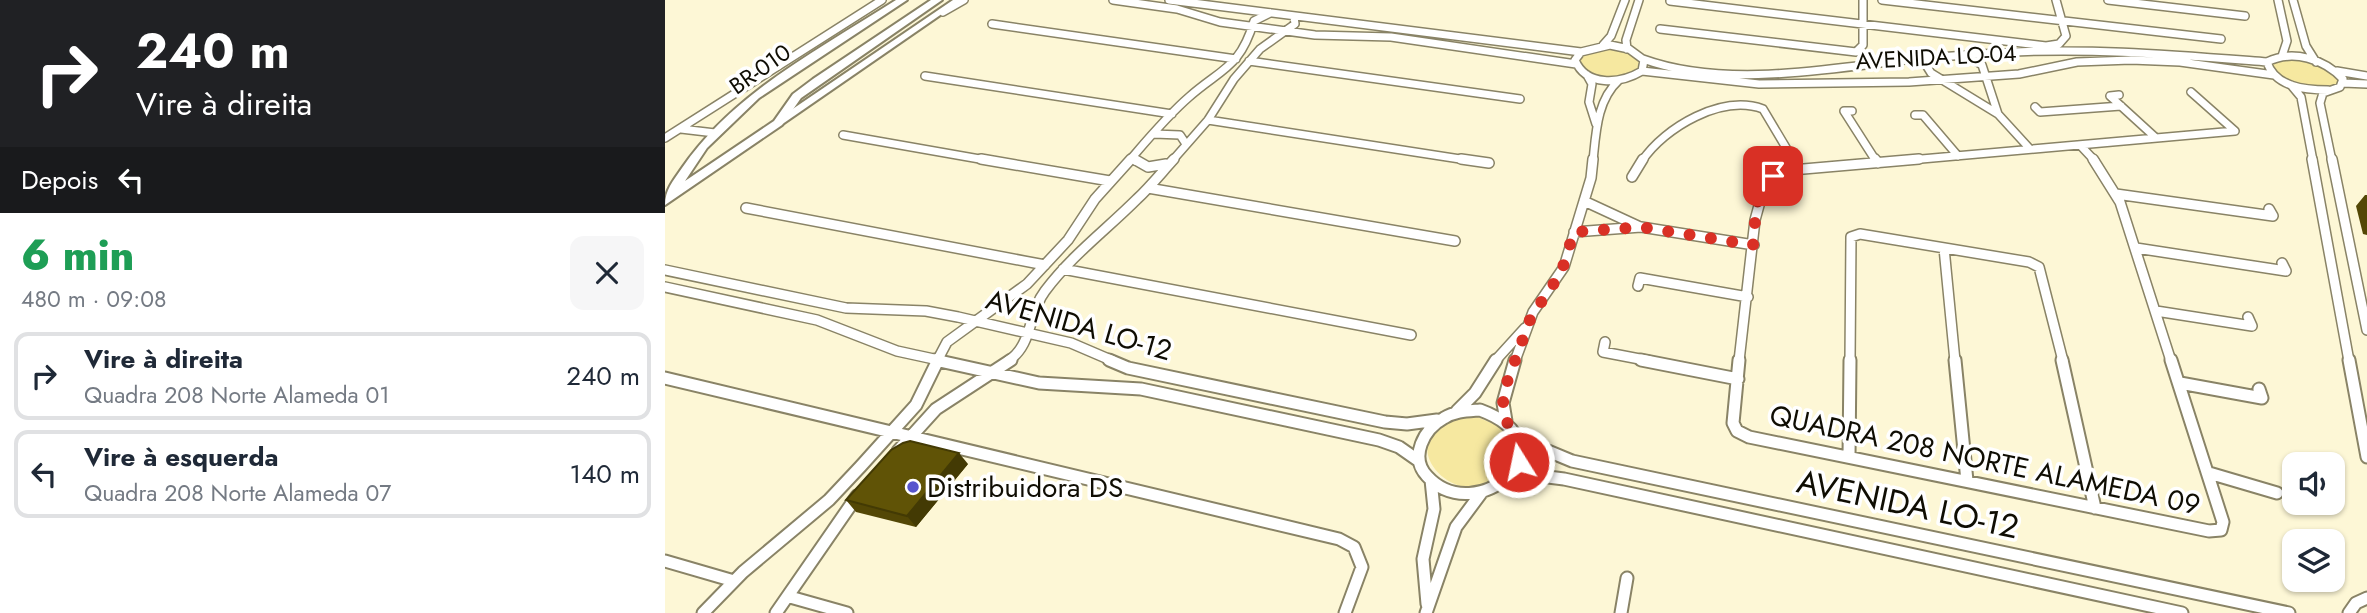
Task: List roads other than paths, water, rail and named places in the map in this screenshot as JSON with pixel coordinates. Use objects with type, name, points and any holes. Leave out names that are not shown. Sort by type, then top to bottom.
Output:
[{"type":"highway","name":"BR-010","points":[[666,200],[703,146],[755,96],[902,0]]},
{"type":"highway","name":"BR-010","points":[[666,200],[778,123],[797,96],[937,0]]},
{"type":"highway","points":[[809,60],[806,68],[809,72],[835,69]]},
{"type":"highway","points":[[703,146],[724,150],[743,147]]},
{"type":"main road","points":[[778,123],[958,0]]},
{"type":"street","points":[[665,138],[882,0]]},
{"type":"street","points":[[930,19],[964,0]]},
{"type":"street","points":[[1113,0],[1177,9],[1212,20],[1286,31],[1386,36],[1576,64],[1592,84],[1589,102],[1596,118],[1592,175],[1561,273],[1527,325],[1504,390],[1506,421]]},
{"type":"street","points":[[1169,0],[1581,52],[1603,45],[1627,48],[1643,59],[1642,71],[1619,80],[1607,91],[1596,128]]},
{"type":"street","points":[[1603,45],[1611,36],[1625,0]]},
{"type":"street","points":[[1627,48],[1626,40],[1639,0]]},
{"type":"street","points":[[1660,29],[1851,52],[1862,49],[1863,0]]},
{"type":"street","points":[[1882,0],[2221,39]]},
{"type":"street","points":[[2025,46],[2051,46],[2062,42],[2066,36],[2056,0]]},
{"type":"street","points":[[2108,0],[2245,16]]},
{"type":"street","points":[[2278,0],[2287,41],[2282,56]]},
{"type":"street","points":[[2293,0],[2307,46],[2316,62]]},
{"type":"street","points":[[1670,1],[1990,42],[2016,43],[2037,54]]},
{"type":"street","points":[[703,613],[734,581],[829,500],[916,405],[947,342],[1022,289],[1073,234],[1110,181],[1172,114],[1236,59],[1248,44],[1256,19],[1270,13]]},
{"type":"street","points":[[886,464],[936,409],[992,373],[1020,351],[1039,299],[1063,269],[1148,188],[1208,120],[1249,61],[1262,46],[1295,24],[1294,17]]},
{"type":"street","points":[[992,24],[1236,59]]},
{"type":"street","points":[[1990,42],[1990,53]]},
{"type":"street","points":[[1576,64],[1581,52]]},
{"type":"street","name":"AVENIDA LO-04","points":[[1643,59],[1657,64],[1709,71],[1786,75],[1846,71],[1931,58],[1990,53],[2139,52],[2267,62]]},
{"type":"street","points":[[1966,55],[1979,62],[1998,114]]},
{"type":"street","points":[[2367,76],[2282,56],[2267,62],[2274,75],[2288,83],[2301,97],[2367,457]]},
{"type":"street","points":[[1931,58],[1927,62],[1928,70],[1998,114],[2030,149]]},
{"type":"street","name":"AVENIDA LO-04","points":[[1642,71],[1759,84],[1942,80],[2019,74],[2070,63],[2117,60],[2173,61],[2274,75]]},
{"type":"street","points":[[1249,61],[1520,99]]},
{"type":"street","points":[[2332,69],[2343,83]]},
{"type":"street","points":[[1586,75],[1619,80]]},
{"type":"street","points":[[925,76],[1172,114]]},
{"type":"street","points":[[2288,83],[2328,90]]},
{"type":"street","points":[[2367,84],[2343,83],[2328,90],[2320,100],[2367,330]]},
{"type":"street","points":[[1605,342],[1603,352],[1738,379],[1761,189],[1766,180],[1773,176],[1800,170],[2235,130],[2191,92]]},
{"type":"street","points":[[2119,95],[2110,96],[2156,138]]},
{"type":"street","points":[[1632,177],[1654,145],[1681,124],[1706,114],[1747,104],[1763,109],[1800,170]]},
{"type":"street","points":[[2035,107],[2040,112],[2121,106]]},
{"type":"street","points":[[1852,111],[1844,111],[1878,163]]},
{"type":"street","points":[[1915,116],[1923,115],[1958,156]]},
{"type":"street","points":[[1208,120],[1489,163]]},
{"type":"street","points":[[680,129],[715,133]]},
{"type":"street","points":[[1153,134],[1180,135],[1186,144]]},
{"type":"street","points":[[843,135],[1110,181]]},
{"type":"street","points":[[2080,145],[2101,167],[2116,194],[2209,473],[2277,494]]},
{"type":"street","points":[[1133,157],[1136,162],[1147,167],[1170,162]]},
{"type":"street","points":[[1148,188],[1455,241]]},
{"type":"street","points":[[2116,194],[2273,216],[2269,209]]},
{"type":"street","points":[[1584,201],[1641,227]]},
{"type":"street","points":[[746,208],[1045,265]]},
{"type":"street","points":[[1574,232],[1641,227],[1753,245]]},
{"type":"street","points":[[1849,457],[1850,239],[1853,236],[2026,261],[2039,267],[2095,508]]},
{"type":"street","points":[[1944,248],[1967,481]]},
{"type":"street","points":[[2136,248],[2286,271],[2282,263]]},
{"type":"street","points":[[1063,269],[1411,335]]},
{"type":"street","name":"AVENIDA LO-12","points":[[665,270],[845,308],[926,311],[977,321],[1072,343],[1115,364],[1135,370],[1385,422],[1407,424],[1437,421]]},
{"type":"street","points":[[1638,286],[1640,278],[1748,297]]},
{"type":"street","name":"AVENIDA LO-12","points":[[665,287],[817,320],[897,351],[992,373],[1049,384],[1119,386],[1151,391],[1378,440],[1397,446],[1419,461]]},
{"type":"street","points":[[2156,311],[2252,326],[2248,317]]},
{"type":"street","points":[[1427,612],[1423,559],[1434,509],[1431,480],[1419,461],[1421,439],[1437,421],[1457,411],[1473,396],[1495,361],[1527,325]]},
{"type":"street","points":[[665,378],[1350,544],[1357,551],[1362,567],[1345,613]]},
{"type":"street","name":"QUADRA 208 NORTE ALAMEDA 09","points":[[1738,379],[1733,425],[1739,432],[2095,508],[2209,531],[2221,530],[2223,522],[2209,473]]},
{"type":"street","points":[[2180,383],[2262,398],[2259,388]]},
{"type":"street","points":[[1427,612],[1456,527],[1482,492],[1509,478],[1520,458],[1519,439],[1506,421],[1482,411],[1457,411]]},
{"type":"street","name":"AVENIDA LO-12","points":[[1519,439],[1571,461],[2289,613]]},
{"type":"street","name":"AVENIDA LO-12","points":[[1509,478],[1564,480],[2182,613]]},
{"type":"street","points":[[1431,480],[1451,491],[1482,492]]},
{"type":"street","points":[[776,613],[790,597],[839,519],[870,482]]},
{"type":"street","points":[[665,562],[734,581]]},
{"type":"street","points":[[1621,613],[1627,578]]},
{"type":"street","points":[[790,597],[847,613]]},
{"type":"street","points":[[2348,613],[2356,603],[2367,598]]},
{"type":"place","name":"Distribuidora DS","points":[[913,487]]}]
